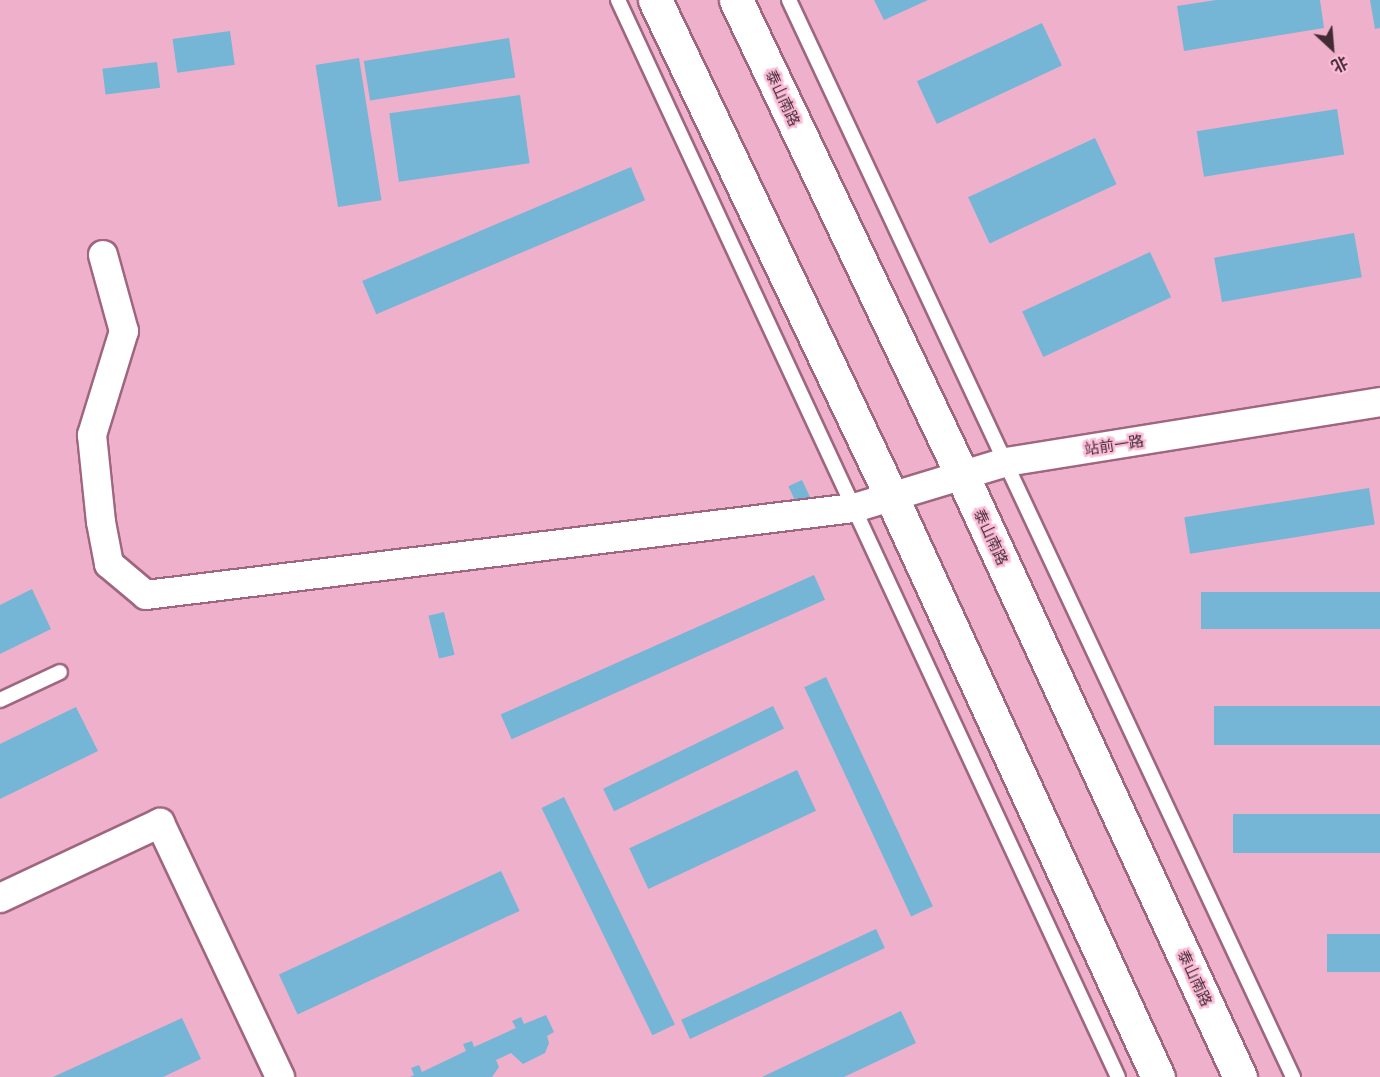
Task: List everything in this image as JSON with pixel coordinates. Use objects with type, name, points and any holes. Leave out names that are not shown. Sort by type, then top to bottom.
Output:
[{"type":"street","points":[[655,0],[892,498],[1158,1077]]},
{"type":"street","name":"泰山南路","points":[[736,0],[962,475],[1240,1077]]},
{"type":"street","name":"站前一路","points":[[103,255],[124,331],[92,435],[101,522],[109,564],[146,595],[854,508],[1006,462],[1380,402]]},
{"type":"street","points":[[0,898],[160,823],[275,1076]]},
{"type":"lane","points":[[618,0],[1118,1077]]},
{"type":"lane","points":[[789,0],[1293,1077]]},
{"type":"lane","points":[[0,700],[60,672]]},
{"type":"building","points":[[874,0],[928,0],[884,20]]},
{"type":"building","points":[[1216,0],[1320,0],[1324,28],[1184,51],[1177,6]]},
{"type":"building","points":[[1370,0],[1380,0],[1380,28],[1375,29]]},
{"type":"building","points":[[1042,23],[1062,66],[937,124],[917,81]]},
{"type":"building","points":[[230,31],[235,65],[177,73],[173,39]]},
{"type":"building","points":[[509,38],[515,78],[370,101],[364,61]]},
{"type":"building","points":[[359,58],[382,200],[338,207],[316,65]]},
{"type":"building","points":[[157,62],[160,88],[106,95],[102,69]]},
{"type":"building","points":[[520,95],[530,163],[399,182],[389,113]]},
{"type":"building","points":[[1337,109],[1344,154],[1204,177],[1197,131]]},
{"type":"building","points":[[1095,138],[1117,184],[990,243],[968,197]]},
{"type":"building","points":[[631,167],[645,200],[376,314],[362,281]]},
{"type":"building","points":[[1354,233],[1362,277],[1222,302],[1214,258]]},
{"type":"building","points":[[1150,252],[1171,297],[1043,357],[1022,312]]},
{"type":"building","points":[[802,480],[814,506],[801,513],[788,486]]},
{"type":"building","points":[[1369,488],[1375,525],[1190,554],[1184,517]]},
{"type":"building","points":[[814,575],[825,600],[512,739],[501,715]]},
{"type":"building","points":[[32,589],[51,629],[0,654],[0,605]]},
{"type":"building","points":[[1201,592],[1380,592],[1380,629],[1201,629]]},
{"type":"building","points":[[444,612],[455,655],[439,659],[428,616]]},
{"type":"building","points":[[826,677],[933,906],[911,916],[804,687]]},
{"type":"building","points":[[773,706],[784,728],[614,811],[603,789]]},
{"type":"building","points":[[1214,706],[1380,706],[1380,745],[1214,745]]},
{"type":"building","points":[[76,707],[98,751],[0,799],[0,744]]},
{"type":"building","points":[[797,770],[816,811],[648,889],[629,848]]},
{"type":"building","points":[[564,797],[675,1024],[652,1035],[542,808]]},
{"type":"building","points":[[1233,814],[1380,814],[1380,853],[1233,853]]},
{"type":"building","points":[[501,871],[520,911],[298,1014],[279,975]]},
{"type":"building","points":[[876,929],[885,948],[690,1039],[681,1020]]},
{"type":"building","points":[[1327,934],[1380,934],[1380,972],[1327,972]]},
{"type":"building","points":[[901,1011],[916,1043],[844,1077],[762,1077]]},
{"type":"building","points":[[546,1015],[554,1032],[547,1036],[549,1043],[545,1053],[523,1064],[511,1053],[496,1060],[499,1067],[492,1077],[410,1077],[414,1075],[411,1068],[419,1065],[422,1072],[466,1051],[463,1044],[472,1041],[474,1047],[516,1028],[512,1021],[521,1017],[524,1024]]},
{"type":"building","points":[[182,1018],[201,1059],[163,1077],[53,1077]]}]
